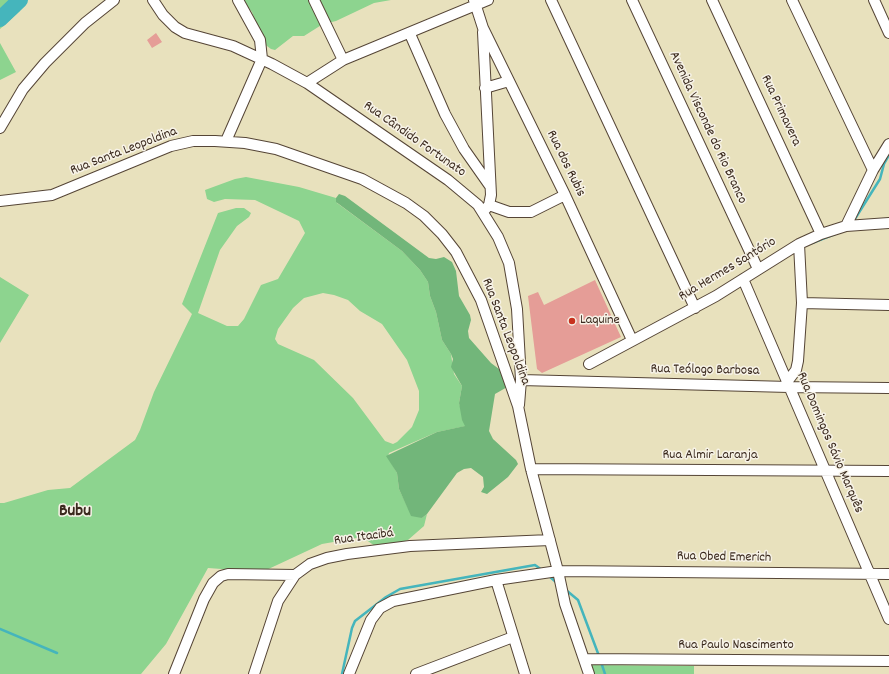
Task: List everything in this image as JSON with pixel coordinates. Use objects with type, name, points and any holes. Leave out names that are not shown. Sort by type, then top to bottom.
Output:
[{"type":"street","points":[[0,128],[23,89],[45,63],[85,23],[114,0]]},
{"type":"street","name":"Rua Cândido Fortunato","points":[[153,0],[163,15],[175,27],[185,33],[227,44],[262,59],[307,83],[448,180],[486,209],[509,263],[517,309],[521,380],[518,406]]},
{"type":"street","points":[[226,141],[262,59],[260,40],[238,0]]},
{"type":"street","points":[[314,0],[343,60]]},
{"type":"street","points":[[307,83],[343,60],[410,34],[475,3],[488,0]]},
{"type":"street","points":[[551,0],[695,308]]},
{"type":"street","name":"Avenida Visconde do Rio Branco","points":[[632,0],[758,268]]},
{"type":"street","name":"Rua Primavera","points":[[712,0],[821,234]]},
{"type":"street","points":[[792,0],[873,170]]},
{"type":"street","points":[[874,0],[889,33]]},
{"type":"street","name":"Rua dos Rubis","points":[[475,3],[483,28],[565,195],[632,340]]},
{"type":"street","points":[[483,28],[490,186],[486,209],[509,212],[531,212],[565,195]]},
{"type":"street","points":[[410,34],[445,114],[468,155],[490,186]]},
{"type":"street","points":[[485,88],[509,81]]},
{"type":"street","name":"Rua Santa Leopoldina","points":[[0,201],[52,195],[171,146],[193,141],[226,141],[276,149],[362,179],[406,203],[424,216],[442,234],[456,252],[481,300],[518,406],[530,469],[550,540],[565,604],[589,674]]},
{"type":"street","points":[[846,226],[873,170],[889,144]]},
{"type":"street","name":"Rua Hermes Santório","points":[[589,364],[695,308],[799,244],[821,234],[846,226],[889,224]]},
{"type":"street","points":[[788,384],[796,370],[798,361],[802,303],[799,244]]},
{"type":"street","name":"Rua Domingos Sávio Marquês","points":[[743,279],[889,619]]},
{"type":"street","points":[[802,303],[889,305]]},
{"type":"street","name":"Rua Teólogo Barbosa","points":[[521,380],[788,384],[889,388]]},
{"type":"street","name":"Rua Almir Laranja","points":[[530,469],[889,471]]},
{"type":"street","name":"Rua Itacibá","points":[[254,674],[278,601],[295,575],[310,564],[327,558],[348,554],[410,546],[550,540]]},
{"type":"street","name":"Rua Obed Emerich","points":[[349,674],[371,620],[380,608],[393,601],[496,580],[558,571],[889,574]]},
{"type":"street","points":[[174,674],[204,599],[213,583],[221,576],[228,574],[295,575]]},
{"type":"street","points":[[496,580],[525,674]]},
{"type":"street","points":[[416,674],[513,638]]},
{"type":"street","name":"Rua Paulo Nascimento","points":[[584,659],[889,661]]},
{"type":"green space","points":[[0,0],[12,0],[20,11],[0,29]]},
{"type":"green space","points":[[242,0],[391,0],[374,3],[336,21],[323,24],[304,36],[293,36],[275,50],[263,43],[252,12]]},
{"type":"green space","points":[[0,43],[16,72],[0,80]]},
{"type":"green space","points":[[246,177],[299,187],[336,198],[337,203],[402,251],[420,270],[428,282],[430,296],[436,312],[442,340],[451,354],[454,374],[462,386],[459,403],[466,426],[437,432],[389,453],[388,457],[397,473],[399,489],[408,508],[422,518],[427,514],[424,526],[408,540],[400,543],[375,546],[362,537],[322,544],[262,572],[208,568],[166,644],[141,674],[0,674],[0,503],[48,490],[70,488],[135,440],[154,392],[192,314],[182,304],[218,213],[236,208],[244,208],[251,213],[249,217],[237,226],[220,250],[198,313],[227,326],[238,326],[244,319],[261,285],[278,279],[305,233],[299,221],[255,200],[225,199],[214,202],[207,199],[205,190],[235,179]],"holes":[[[323,293],[348,300],[360,311],[382,324],[407,360],[419,391],[419,410],[412,427],[393,444],[385,441],[353,398],[314,360],[278,344],[275,339],[278,329],[293,308],[304,298]]]},
{"type":"green space","points":[[339,194],[345,196],[429,258],[436,259],[444,257],[452,262],[456,271],[459,296],[470,315],[471,320],[468,331],[469,338],[491,363],[507,375],[509,386],[495,394],[489,431],[493,439],[516,460],[518,464],[508,477],[487,494],[481,492],[484,487],[483,477],[471,468],[464,469],[457,473],[427,514],[422,518],[411,516],[399,489],[397,473],[386,456],[437,432],[465,426],[462,420],[459,403],[462,386],[451,367],[453,359],[451,354],[442,340],[436,312],[430,296],[428,282],[420,270],[402,251],[336,202],[336,198]]},
{"type":"green space","points":[[0,277],[29,295],[0,343]]},
{"type":"green space","points":[[589,665],[694,666],[694,674],[593,674]]},
{"type":"building","points":[[156,33],[162,42],[152,48],[147,40]]},
{"type":"building","name":"Laquine","points":[[595,280],[621,337],[542,373],[537,369],[528,296],[538,292],[544,305]]},
{"type":"waterway","points":[[0,19],[20,0]]},
{"type":"waterway","points":[[853,222],[880,179],[884,164],[889,155]]},
{"type":"waterway","points":[[812,243],[848,229]]},
{"type":"waterway","points":[[342,674],[352,628],[355,621],[386,597],[400,589],[535,565],[542,570]]},
{"type":"waterway","points":[[549,576],[557,583]]},
{"type":"waterway","points":[[566,590],[578,600],[599,656]]},
{"type":"waterway","points":[[0,629],[57,653]]},
{"type":"waterway","points":[[601,662],[605,674]]},
{"type":"place","name":"Laquine","points":[[572,321]]},
{"type":"district","name":"Bubu","points":[[75,513]]}]
